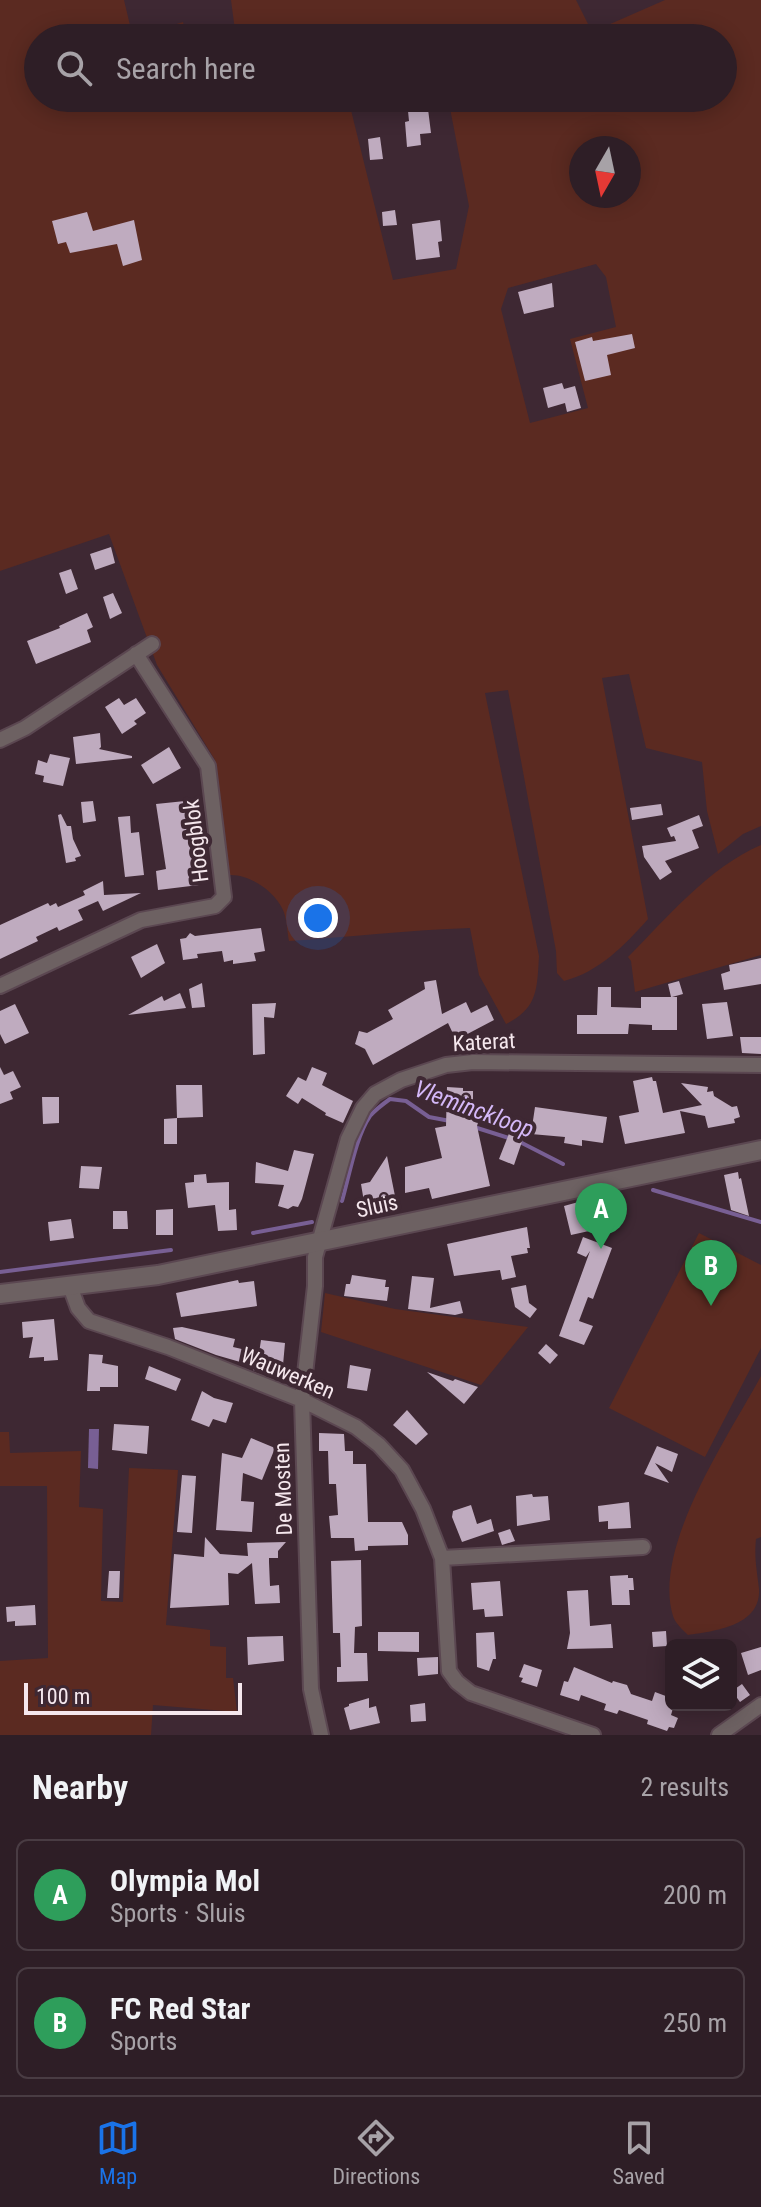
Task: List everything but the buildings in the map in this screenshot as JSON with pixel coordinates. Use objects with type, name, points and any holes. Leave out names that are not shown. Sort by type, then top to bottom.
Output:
[{"type":"street","points":[[0,740],[25,728],[152,644]]},
{"type":"street","name":"Hoogblok","points":[[0,986],[141,920],[215,906],[224,897],[208,766],[136,654]]},
{"type":"street","name":"Katerat","points":[[319,1242],[348,1139],[363,1108],[375,1094],[401,1080],[446,1065],[473,1062],[761,1065]]},
{"type":"street","name":"Sluis","points":[[0,1294],[158,1275],[761,1150]]},
{"type":"street","name":"De Mosten","points":[[319,1242],[302,1400],[311,1689],[321,1735]]},
{"type":"street","name":"Wauwerken","points":[[70,1286],[78,1308],[89,1321],[168,1347],[302,1400],[356,1427],[379,1445],[402,1470],[423,1509],[442,1558],[449,1671],[457,1682],[471,1693],[593,1735]]},
{"type":"street","points":[[442,1558],[643,1547]]},
{"type":"street","points":[[719,1735],[761,1705]]},
{"type":"shaded area","points":[[0,0],[124,0],[130,24],[24,24],[24,112],[351,112],[393,280],[456,269],[469,206],[451,112],[737,112],[737,24],[610,24],[665,0],[761,0],[761,826],[743,834],[718,854],[707,811],[702,762],[646,748],[629,674],[602,678],[648,919],[610,956],[589,971],[564,981],[557,973],[556,951],[508,690],[485,693],[539,956],[534,996],[517,1018],[506,1024],[479,975],[470,928],[289,941],[284,912],[273,895],[252,880],[229,875],[215,760],[157,665],[109,534],[0,571]],"holes":[[[596,264],[606,277],[616,327],[570,339],[588,408],[530,423],[501,309],[508,288]]]},
{"type":"shaded area","points":[[231,0],[576,0],[588,24],[234,24]]},
{"type":"shaded area","points":[[761,845],[761,955],[635,992],[628,957],[706,880]]},
{"type":"shaded area","points":[[699,1233],[761,1265],[761,1348],[705,1457],[609,1408]]},
{"type":"shaded area","points":[[325,1293],[395,1309],[528,1327],[481,1385],[321,1332]]},
{"type":"shaded area","points":[[761,1376],[761,1537],[756,1539],[755,1553],[758,1601],[745,1619],[723,1628],[688,1635],[673,1616],[669,1588],[673,1558],[697,1493]]},
{"type":"shaded area","points":[[89,1429],[99,1429],[98,1469],[88,1468]]},
{"type":"shaded area","points":[[0,1432],[9,1432],[10,1453],[81,1451],[79,1507],[103,1509],[101,1601],[123,1602],[129,1468],[178,1470],[166,1625],[210,1630],[210,1646],[226,1647],[226,1678],[233,1678],[237,1712],[153,1705],[151,1735],[0,1735],[0,1661],[48,1658],[47,1486],[0,1486]]},
{"type":"waterway","name":"Vleminckloop","points":[[342,1201],[365,1124],[390,1099],[406,1101],[429,1117],[450,1121]]},
{"type":"waterway","name":"Vleminckloop","points":[[474,1127],[512,1139]]},
{"type":"waterway","name":"Vleminckloop","points":[[520,1142],[563,1164]]},
{"type":"waterway","name":"Vleminckloop","points":[[653,1190],[761,1222]]},
{"type":"waterway","name":"Vleminckloop","points":[[253,1233],[312,1222]]},
{"type":"waterway","name":"Vleminckloop","points":[[0,1272],[171,1250]]},
{"type":"place","name":"Olympia Mol","points":[[601,1249]]},
{"type":"place","name":"FC Red Star","points":[[711,1306]]}]
